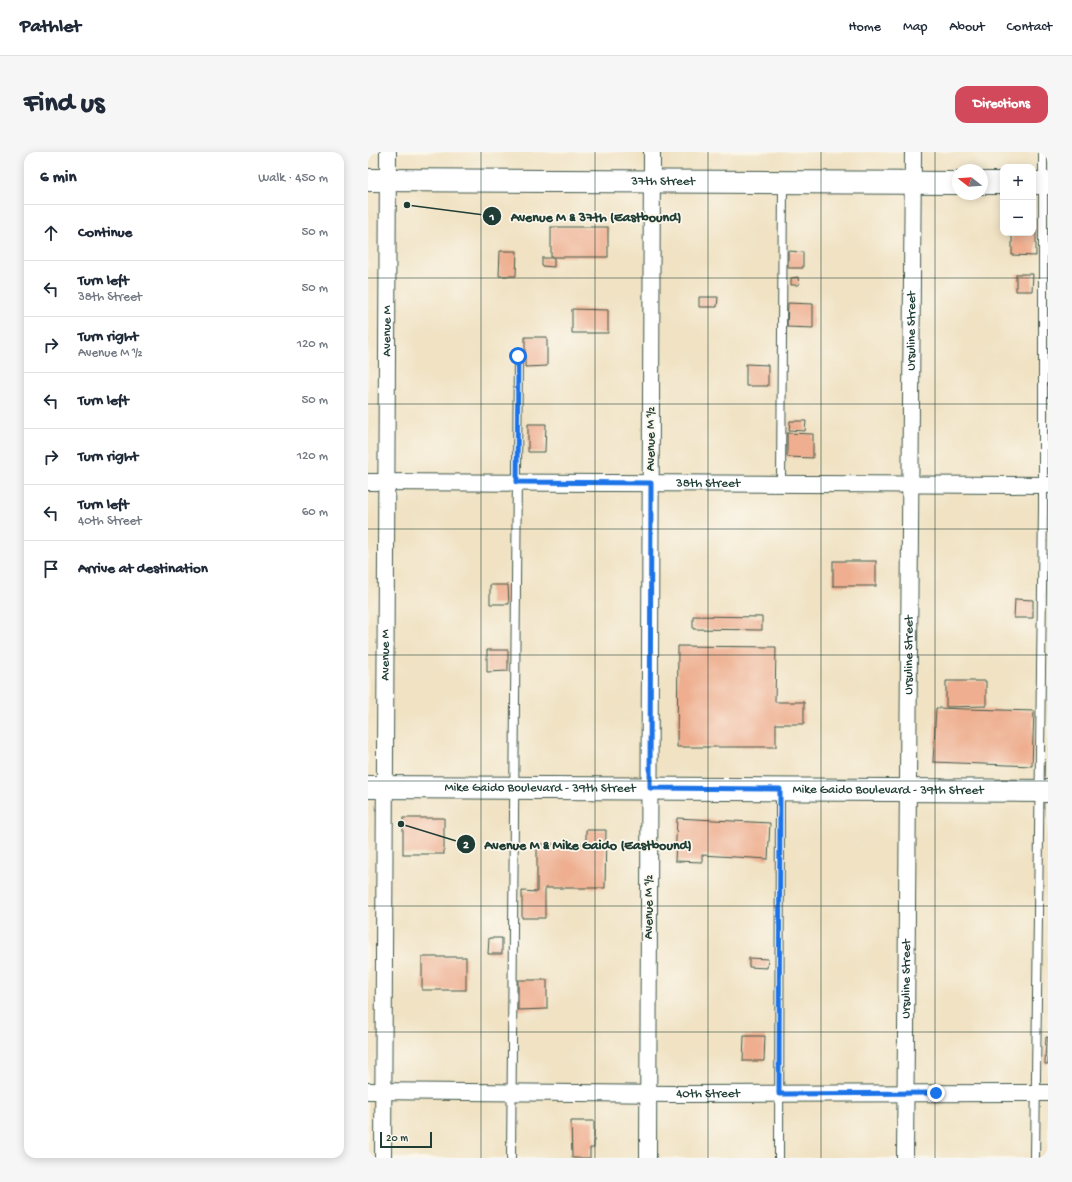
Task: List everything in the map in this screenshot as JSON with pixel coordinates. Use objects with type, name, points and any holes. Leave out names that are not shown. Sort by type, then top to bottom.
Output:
[{"type":"main road","name":"37th Street","points":[[378,180],[952,183]]},
{"type":"main road","points":[[988,183],[1000,183]]},
{"type":"main road","name":"Mike Gaido Boulevard - 39th Street","points":[[376,787],[1044,791]]},
{"type":"street","name":"Avenue M","points":[[383,1158],[376,1091],[376,787],[386,482],[378,180],[388,152]]},
{"type":"street","name":"Avenue M ½","points":[[648,1158],[652,152]]},
{"type":"street","name":"Ursuline Street","points":[[905,1158],[913,152]]},
{"type":"street","name":"38th Street","points":[[368,482],[1046,485]]},
{"type":"street","name":"40th Street","points":[[376,1091],[511,1091],[648,1094],[1042,1093]]},
{"type":"lane","points":[[1035,1158],[1042,1093],[1046,485],[1042,183],[1044,152]]},
{"type":"lane","points":[[781,484],[783,182]]},
{"type":"lane","points":[[511,1158],[516,787],[518,356]]},
{"type":"lane","points":[[779,1158],[780,789]]},
{"type":"building","points":[[551,227],[608,227],[608,257],[551,257]]},
{"type":"building","points":[[1012,236],[1036,236],[1036,256],[1012,255]]},
{"type":"building","points":[[500,251],[517,251],[516,276],[499,276]]},
{"type":"building","points":[[788,251],[803,252],[803,268],[788,268]]},
{"type":"building","points":[[542,258],[554,258],[554,267],[542,266]]},
{"type":"building","points":[[1016,274],[1033,274],[1032,291],[1016,291]]},
{"type":"building","points":[[798,277],[799,285],[791,285],[791,278]]},
{"type":"building","points":[[699,297],[718,297],[717,307],[699,307]]},
{"type":"building","points":[[788,303],[813,304],[813,328],[787,327]]},
{"type":"building","points":[[572,309],[608,310],[608,333],[572,333]]},
{"type":"building","points":[[525,337],[547,337],[547,366],[525,367]]},
{"type":"building","points":[[746,364],[768,365],[768,386],[746,386]]},
{"type":"building","points":[[790,421],[806,421],[805,431],[789,430]]},
{"type":"building","points":[[528,424],[546,424],[545,452],[528,452]]},
{"type":"building","points":[[787,433],[813,434],[813,458],[787,457]]},
{"type":"building","points":[[833,561],[876,561],[876,586],[833,586]]},
{"type":"building","points":[[490,585],[508,585],[509,604],[490,604]]},
{"type":"building","points":[[1015,599],[1033,600],[1033,618],[1014,618]]},
{"type":"building","points":[[693,616],[762,617],[762,630],[693,629]]},
{"type":"building","points":[[678,646],[776,647],[775,702],[804,702],[804,724],[776,724],[776,747],[677,747]]},
{"type":"building","points":[[487,650],[508,650],[508,671],[487,672]]},
{"type":"building","points":[[946,681],[986,681],[986,706],[946,707]]},
{"type":"building","points":[[936,708],[1034,711],[1032,766],[933,762]]},
{"type":"building","points":[[403,818],[444,818],[444,854],[403,854]]},
{"type":"building","points":[[677,818],[770,823],[768,859],[702,855],[702,862],[675,861]]},
{"type":"building","points":[[586,830],[606,830],[605,888],[545,888],[545,918],[522,918],[522,891],[537,892],[537,844],[586,844]]},
{"type":"building","points":[[489,938],[502,938],[502,954],[488,954]]},
{"type":"building","points":[[422,957],[466,957],[466,990],[422,990]]},
{"type":"building","points":[[749,958],[768,959],[767,968],[749,967]]},
{"type":"building","points":[[518,980],[547,980],[547,1009],[518,1010]]},
{"type":"building","points":[[744,1036],[765,1036],[764,1061],[743,1061]]},
{"type":"building","points":[[1046,1037],[1048,1037],[1048,1064],[1045,1064]]},
{"type":"building","points":[[571,1121],[594,1121],[594,1148],[590,1148],[590,1158],[572,1158]]},
{"type":"place","name":"Avenue M & 37th (Eastbound)","points":[[407,205]]},
{"type":"place","name":"Avenue M & Mike Gaido (Eastbound)","points":[[401,824]]},
{"type":"route","points":[[518,356],[517,482],[651,483],[650,788],[780,789],[779,1094],[936,1093]]}]
